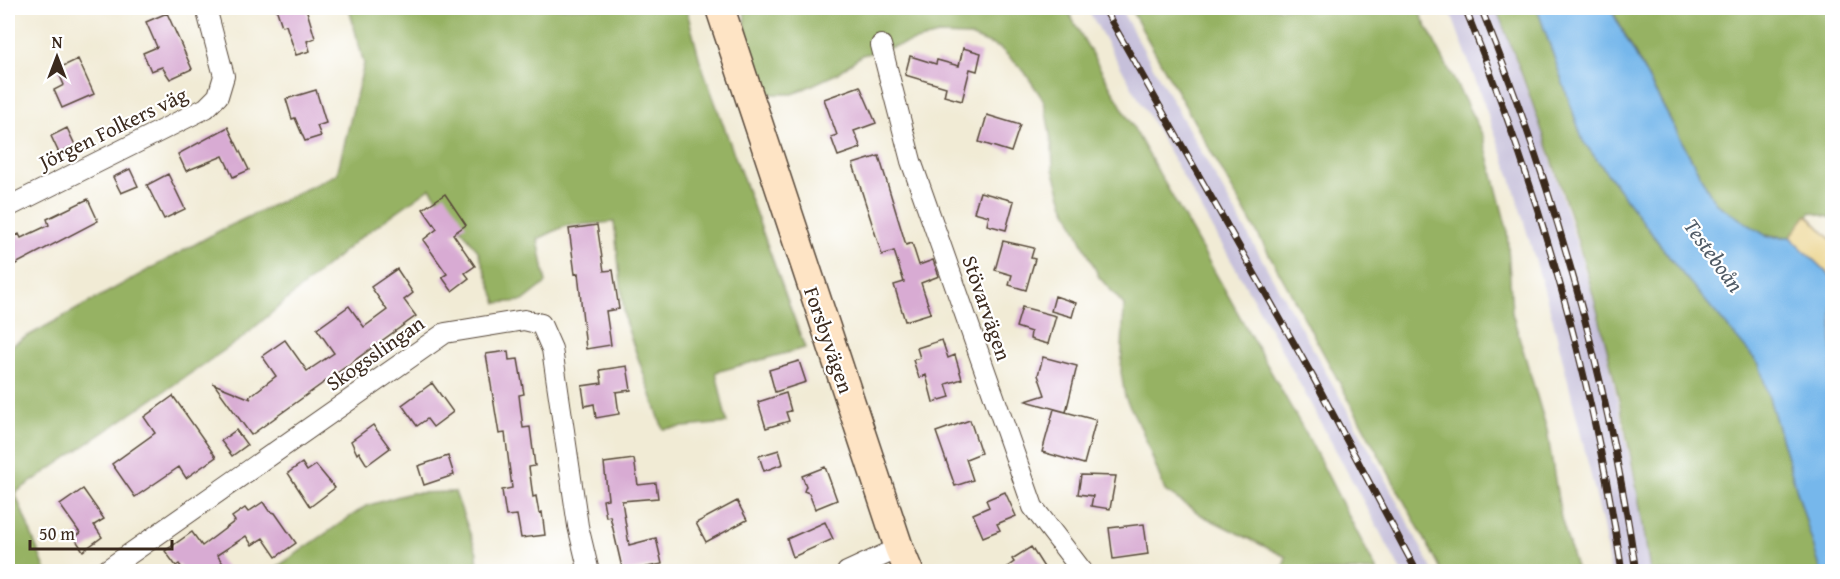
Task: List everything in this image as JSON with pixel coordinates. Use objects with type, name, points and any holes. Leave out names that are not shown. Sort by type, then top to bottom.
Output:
[{"type":"street","name":"Jörgen Folkers väg","points":[[8,207],[206,108],[218,96],[224,76],[206,8]]},
{"type":"street","name":"Forsbyvägen","points":[[720,8],[751,107],[904,560]]},
{"type":"street","name":"Forsbyvägen","points":[[734,8],[751,107]]},
{"type":"street","name":"Stövarvägen","points":[[881,45],[911,161],[1033,507],[1083,572]]},
{"type":"street","name":"Skogsslingan","points":[[104,572],[445,333],[524,320],[541,324],[552,349],[578,526],[590,572]]},
{"type":"street","points":[[847,572],[904,560]]},
{"type":"shaded area","points":[[1087,8],[1120,8],[1376,461],[1433,571],[1401,571],[1269,327]]},
{"type":"shaded area","points":[[1449,8],[1496,8],[1542,131],[1601,324],[1643,522],[1650,571],[1610,571],[1603,525],[1553,320],[1510,175]]},
{"type":"green space","points":[[349,8],[686,8],[700,61],[805,348],[716,372],[727,423],[663,429],[625,321],[614,222],[565,226],[538,239],[546,283],[523,301],[497,303],[478,251],[430,188],[357,240],[241,339],[15,493],[46,571],[8,572],[8,347],[219,231],[337,174],[364,64]]},
{"type":"green space","points":[[744,8],[1066,8],[1310,441],[1377,571],[1282,571],[1286,557],[1203,516],[1165,491],[1142,430],[1125,397],[1121,372],[1124,305],[1099,277],[1063,202],[1053,169],[1052,145],[1044,101],[1024,71],[1000,48],[970,36],[938,35],[862,55],[836,74],[793,94],[760,94],[747,48]]},
{"type":"green space","points":[[1130,8],[1417,8],[1483,136],[1507,229],[1512,313],[1547,430],[1561,518],[1577,571],[1442,571],[1283,279]]},
{"type":"green space","points":[[1496,8],[1537,8],[1583,141],[1672,261],[1759,364],[1821,571],[1650,571],[1625,427],[1590,285],[1547,145]]},
{"type":"green space","points":[[1611,8],[1832,8],[1832,218],[1811,212],[1790,237],[1764,235],[1715,203]]},
{"type":"green space","points":[[455,492],[477,553],[478,571],[271,571],[366,506],[410,493]]},
{"type":"sand","points":[[1807,215],[1832,240],[1832,278],[1790,237]]},
{"type":"water","name":"Testeboån","points":[[1537,8],[1610,8],[1715,203],[1768,237],[1790,237],[1832,278],[1832,361],[1829,387],[1832,392],[1832,571],[1821,571],[1759,364],[1676,266],[1583,141]]},
{"type":"building","points":[[276,8],[306,8],[315,38],[307,41],[310,51],[296,55],[286,25],[282,26]]},
{"type":"building","points":[[167,13],[192,69],[170,79],[162,67],[151,71],[143,53],[157,47],[146,22]]},
{"type":"building","points":[[963,48],[981,53],[977,71],[970,69],[962,101],[944,96],[946,87],[905,75],[910,56],[936,64],[937,60],[959,66]]},
{"type":"building","points":[[78,59],[94,94],[62,108],[54,90],[64,85],[57,69]]},
{"type":"building","points":[[860,86],[876,123],[854,131],[861,148],[838,156],[831,137],[837,135],[824,99]]},
{"type":"building","points":[[316,90],[326,123],[317,126],[321,136],[305,141],[295,118],[292,119],[286,99]]},
{"type":"building","points":[[987,115],[1020,125],[1011,152],[979,142]]},
{"type":"building","points":[[228,127],[249,170],[233,177],[223,156],[186,171],[178,154]]},
{"type":"building","points":[[67,128],[75,145],[59,153],[51,136]]},
{"type":"building","points":[[879,156],[906,245],[912,243],[919,265],[933,260],[939,276],[921,283],[931,313],[905,321],[894,285],[904,282],[894,251],[882,255],[853,164]]},
{"type":"building","points":[[130,169],[138,186],[121,193],[113,177]]},
{"type":"building","points":[[168,174],[185,209],[164,219],[147,185]]},
{"type":"building","points":[[980,192],[1014,201],[1006,230],[987,225],[989,216],[974,212]]},
{"type":"building","points":[[445,194],[466,225],[453,234],[475,266],[465,273],[469,278],[452,291],[442,277],[447,274],[423,240],[437,229],[423,209]]},
{"type":"building","points":[[88,199],[98,221],[8,268],[8,240],[19,234],[21,238],[49,225],[47,219]]},
{"type":"building","points":[[597,225],[604,271],[613,270],[619,309],[606,311],[611,345],[586,349],[578,273],[575,274],[569,229]]},
{"type":"building","points":[[1003,241],[1034,248],[1031,258],[1035,259],[1026,290],[1009,285],[1012,275],[995,270]]},
{"type":"building","points":[[397,269],[413,293],[404,300],[416,316],[251,435],[214,384],[251,399],[249,397],[276,376],[262,356],[285,340],[307,371],[334,353],[317,329],[349,306],[364,327],[387,310],[371,287]]},
{"type":"building","points":[[1055,296],[1076,303],[1072,317],[1051,311]]},
{"type":"building","points":[[1022,307],[1056,316],[1048,344],[1030,339],[1031,332],[1016,327]]},
{"type":"building","points":[[942,340],[948,358],[955,355],[962,379],[946,384],[950,397],[933,402],[926,375],[919,378],[913,360],[920,358],[917,348]]},
{"type":"building","points":[[508,351],[509,360],[518,359],[524,394],[519,395],[523,428],[530,427],[535,466],[529,467],[533,497],[536,496],[539,513],[542,512],[545,535],[521,538],[517,515],[506,516],[502,490],[512,488],[505,433],[499,434],[486,354]]},
{"type":"building","points":[[1043,357],[1077,366],[1066,412],[1026,401],[1045,395],[1038,375]]},
{"type":"building","points":[[799,361],[806,382],[775,392],[769,370]]},
{"type":"building","points":[[627,366],[631,390],[616,392],[619,414],[596,418],[594,404],[585,406],[582,386],[602,383],[600,370]]},
{"type":"building","points":[[432,383],[453,412],[433,427],[427,419],[417,426],[402,405]]},
{"type":"building","points":[[786,393],[791,411],[786,412],[789,421],[766,428],[758,402]]},
{"type":"building","points":[[173,396],[216,457],[186,478],[179,467],[135,497],[112,464],[155,433],[144,417]]},
{"type":"building","points":[[1054,409],[1096,420],[1084,464],[1042,452]]},
{"type":"building","points":[[970,420],[981,453],[966,459],[973,480],[955,486],[936,432]]},
{"type":"building","points":[[373,425],[390,448],[367,465],[359,452],[357,454],[351,441]]},
{"type":"building","points":[[236,430],[247,445],[232,456],[221,441]]},
{"type":"building","points":[[779,450],[783,464],[764,471],[759,456]]},
{"type":"building","points":[[448,456],[454,475],[424,485],[418,466]]},
{"type":"building","points":[[634,459],[638,485],[656,483],[658,498],[622,501],[629,545],[656,538],[662,564],[623,572],[610,516],[606,517],[603,500],[608,499],[604,463]]},
{"type":"building","points":[[302,463],[307,471],[316,465],[335,488],[310,507],[288,473]]},
{"type":"building","points":[[825,467],[837,500],[815,509],[809,493],[804,491],[806,486],[802,476]]},
{"type":"building","points":[[1081,475],[1116,476],[1110,509],[1091,506],[1093,496],[1078,494]]},
{"type":"building","points":[[83,489],[104,519],[94,525],[102,537],[83,551],[74,537],[80,533],[60,505]]},
{"type":"building","points":[[1005,492],[1016,516],[997,524],[1000,530],[983,537],[973,514],[989,507],[986,500]]},
{"type":"building","points":[[737,501],[747,520],[706,542],[696,523]]},
{"type":"building","points":[[263,502],[269,511],[275,513],[296,543],[276,557],[263,538],[252,545],[246,536],[217,555],[229,572],[185,572],[179,564],[176,566],[165,551],[192,532],[202,546],[235,521],[232,517],[245,508],[248,512]]},
{"type":"building","points":[[825,522],[833,539],[793,557],[787,539]]},
{"type":"building","points":[[1144,524],[1148,554],[1113,559],[1109,528]]},
{"type":"building","points":[[1031,547],[1047,572],[1000,572],[1014,562],[1012,559]]},
{"type":"railway","points":[[1104,8],[1313,377],[1417,572]]},
{"type":"railway","points":[[1465,8],[1516,145],[1560,285],[1595,427],[1622,572]]},
{"type":"railway","points":[[1481,8],[1532,145],[1575,285],[1610,428],[1636,572]]}]
